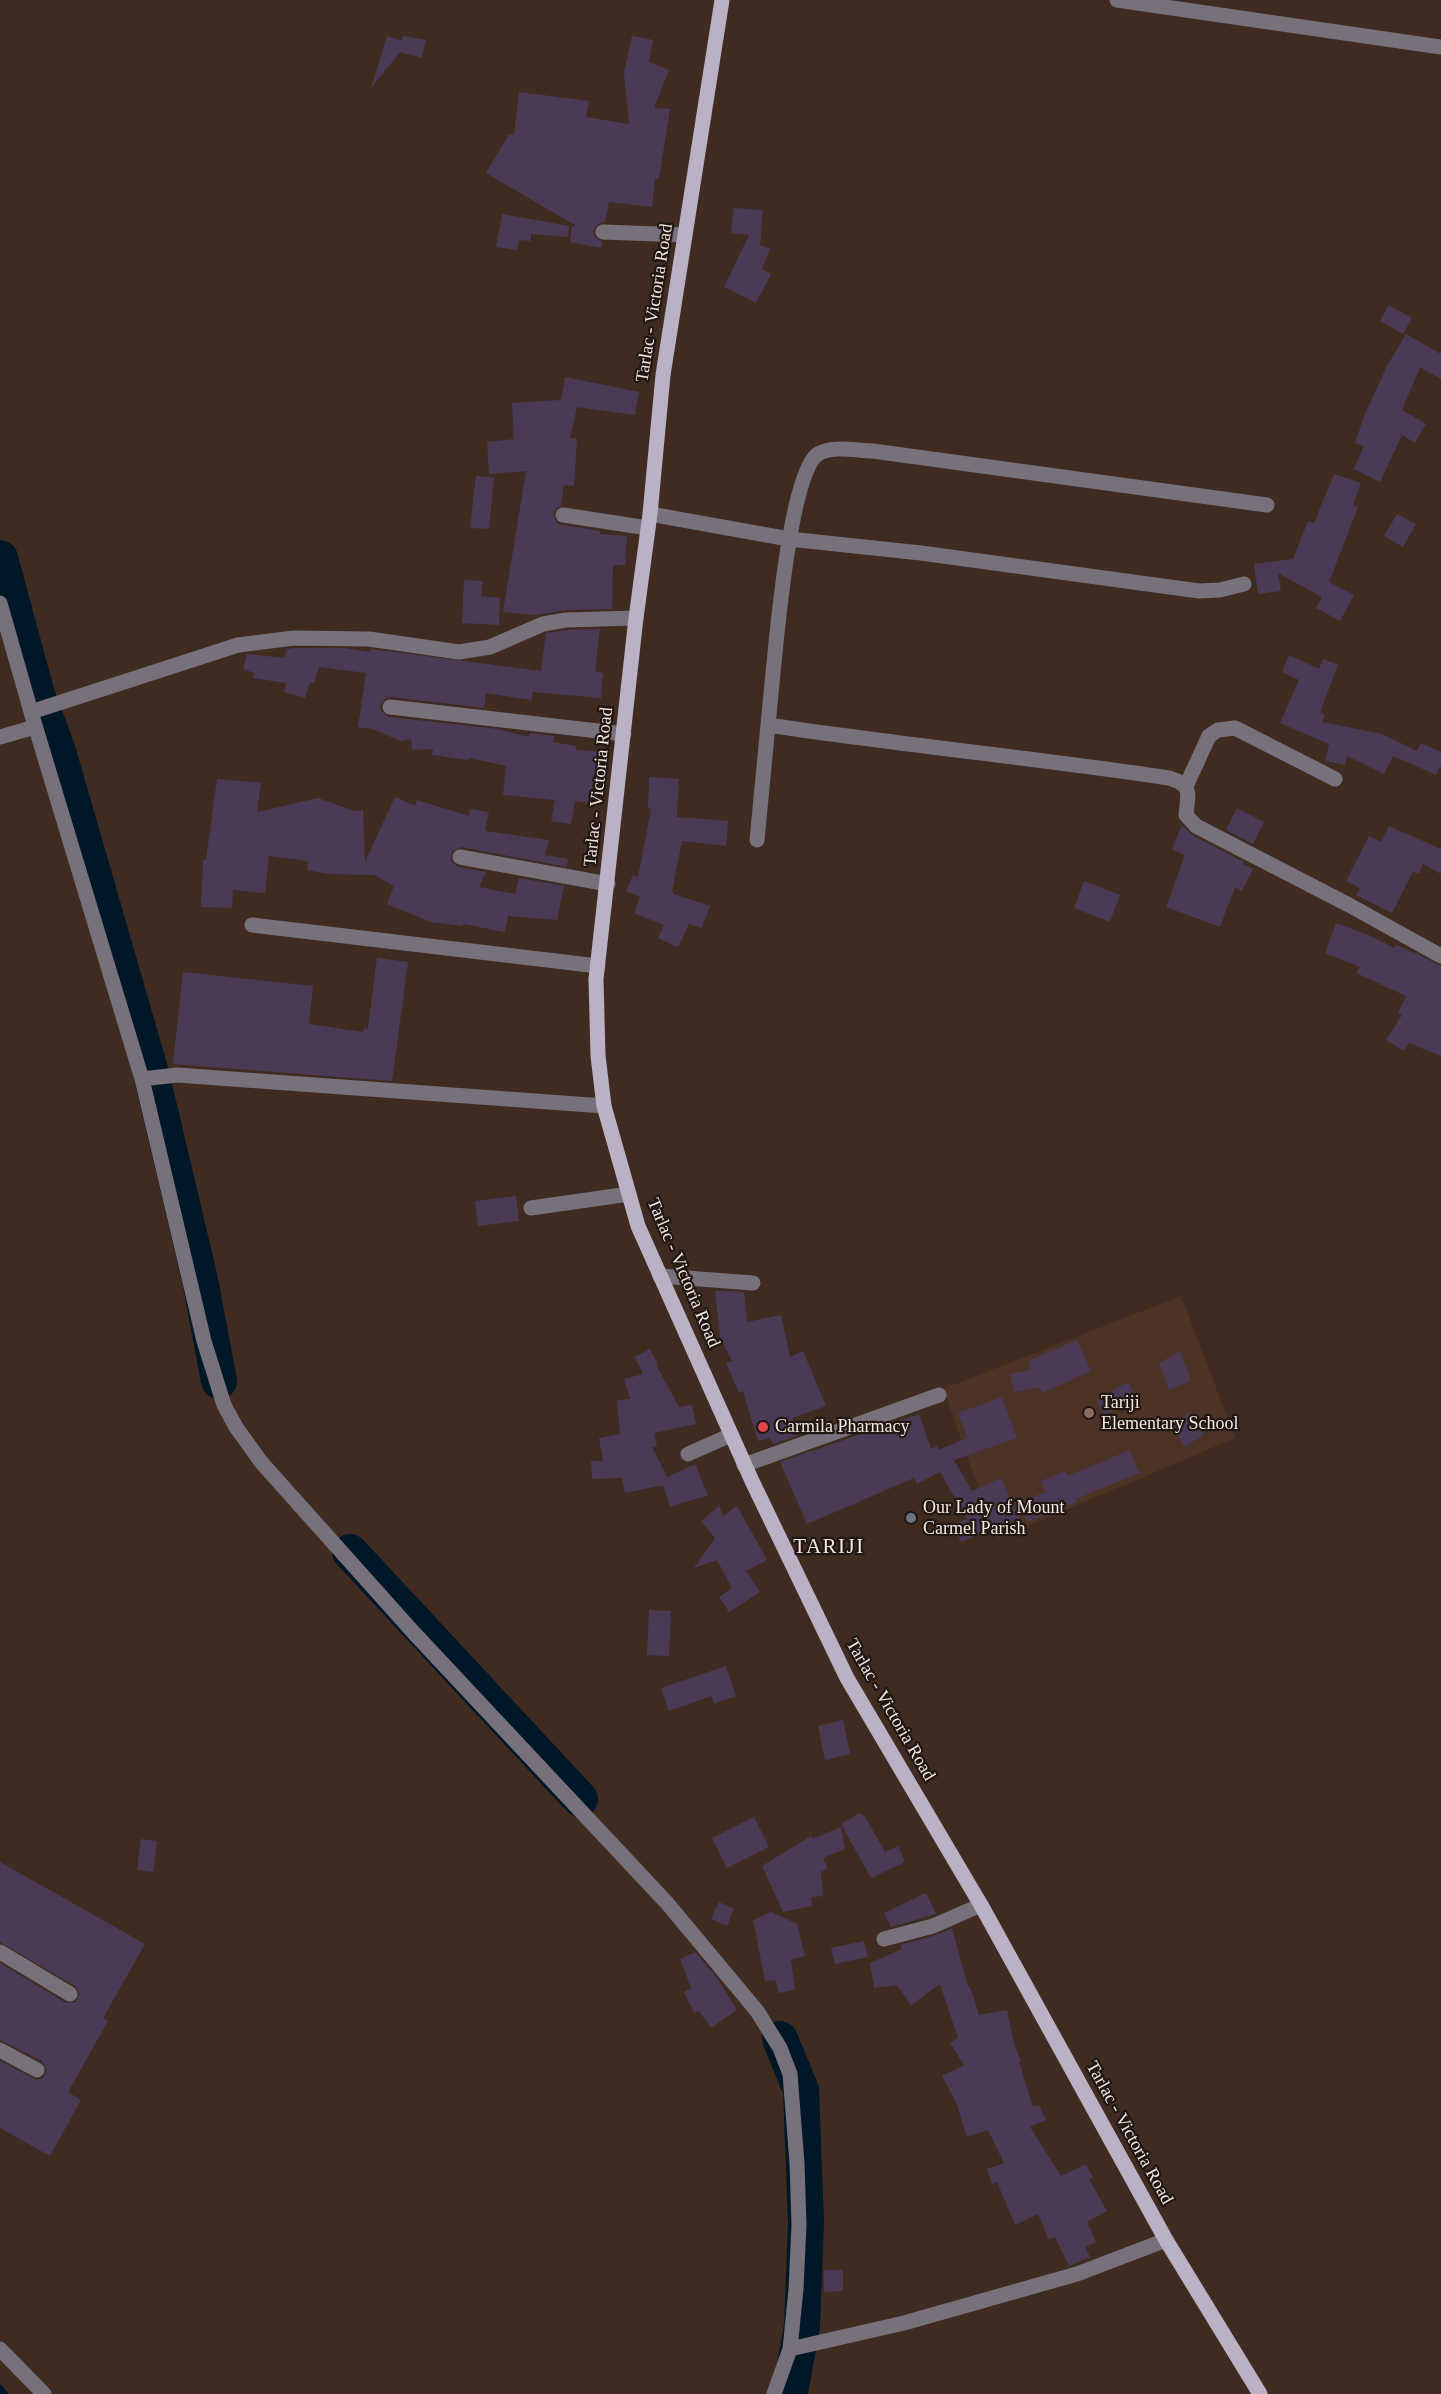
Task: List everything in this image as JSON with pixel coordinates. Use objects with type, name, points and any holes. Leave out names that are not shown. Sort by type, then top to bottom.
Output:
[{"type":"main road","name":"Tarlac - Victoria Road","points":[[722,0],[663,375],[649,521],[636,618],[598,966],[598,1056],[604,1106],[638,1226],[744,1465],[847,1678],[981,1905],[1166,2240],[1260,2394]]},
{"type":"street","points":[[1117,0],[1441,46]]},
{"type":"street","points":[[603,232],[685,235]]},
{"type":"street","points":[[757,840],[789,539],[803,479],[809,464],[819,454],[833,450],[873,451],[1267,505]]},
{"type":"street","points":[[563,515],[649,521],[789,539],[921,552],[1199,591],[1220,590],[1244,584]]},
{"type":"street","points":[[0,603],[144,1080],[204,1341],[224,1405],[236,1427],[261,1462],[414,1633],[667,1903],[757,2011],[780,2048],[789,2074],[797,2163],[799,2225],[790,2349],[774,2394]]},
{"type":"street","points":[[0,737],[56,703],[238,645],[294,638],[369,639],[459,652],[490,647],[543,624],[567,620],[636,618]]},
{"type":"street","points":[[390,707],[624,734]]},
{"type":"street","points":[[768,725],[873,741],[1169,777],[1186,786]]},
{"type":"street","points":[[1335,779],[1235,728],[1218,730],[1209,736],[1186,786],[1188,792],[1186,815],[1196,826],[1349,905],[1441,956]]},
{"type":"street","points":[[460,857],[608,884]]},
{"type":"street","points":[[252,925],[598,966]]},
{"type":"street","points":[[144,1080],[177,1075],[604,1106]]},
{"type":"street","points":[[531,1208],[629,1194]]},
{"type":"street","points":[[660,1276],[753,1283]]},
{"type":"street","points":[[744,1465],[939,1395]]},
{"type":"street","points":[[688,1454],[731,1435]]},
{"type":"street","points":[[884,1939],[933,1926],[981,1905]]},
{"type":"street","points":[[0,1952],[70,1994]]},
{"type":"street","points":[[0,2050],[37,2070]]},
{"type":"street","points":[[790,2349],[903,2323],[1077,2274],[1166,2240]]},
{"type":"street","points":[[0,2349],[44,2394]]},
{"type":"shaded area","name":"Tariji Elementary School","points":[[1181,1296],[1235,1438],[997,1539],[943,1389]]},
{"type":"building","points":[[387,36],[402,41],[403,36],[426,40],[422,58],[400,52],[371,88]]},
{"type":"building","points":[[632,36],[653,40],[649,62],[669,70],[654,108],[670,109],[659,179],[655,179],[652,207],[609,202],[605,222],[598,224],[593,231],[595,237],[602,242],[601,248],[570,242],[572,226],[578,227],[486,173],[509,134],[514,135],[519,92],[589,101],[586,117],[629,124],[624,73]]},
{"type":"building","points":[[734,208],[763,210],[760,245],[770,249],[762,269],[771,274],[756,303],[724,287],[749,235],[731,233]]},
{"type":"building","points":[[502,214],[569,226],[568,237],[531,234],[531,241],[519,240],[517,250],[496,247]]},
{"type":"building","points":[[1389,305],[1412,318],[1403,334],[1380,321]]},
{"type":"building","points":[[1406,334],[1441,354],[1441,379],[1420,367],[1402,410],[1426,424],[1415,443],[1402,435],[1380,482],[1354,469],[1364,446],[1355,443],[1365,414],[1387,366]]},
{"type":"building","points":[[565,377],[639,392],[635,415],[577,407],[570,438],[577,439],[574,486],[564,485],[561,506],[556,508],[553,514],[558,524],[600,531],[600,534],[627,536],[625,565],[613,565],[612,609],[566,610],[535,615],[503,612],[526,471],[489,474],[487,442],[514,439],[512,403],[561,400]]},
{"type":"building","points":[[1334,474],[1361,483],[1353,505],[1358,507],[1329,582],[1354,595],[1340,621],[1316,608],[1322,597],[1278,573],[1281,591],[1258,594],[1254,564],[1293,559],[1308,521],[1314,523]]},
{"type":"building","points":[[476,476],[494,478],[489,529],[470,528]]},
{"type":"building","points":[[1397,514],[1416,524],[1403,547],[1384,536]]},
{"type":"building","points":[[464,580],[483,581],[481,596],[500,598],[499,625],[462,623]]},
{"type":"building","points":[[600,629],[595,672],[603,673],[601,698],[533,692],[531,700],[486,693],[484,708],[391,697],[386,698],[380,705],[381,711],[389,717],[498,729],[529,737],[530,733],[554,736],[553,742],[576,746],[576,750],[607,752],[606,775],[594,774],[590,803],[575,801],[571,824],[551,821],[555,800],[503,795],[506,766],[469,758],[469,760],[432,755],[433,749],[412,750],[411,739],[401,741],[372,729],[358,727],[366,673],[319,667],[314,683],[310,682],[305,698],[284,692],[286,683],[253,678],[254,673],[243,669],[247,654],[284,658],[287,649],[345,648],[370,652],[371,649],[541,671],[546,633]]},
{"type":"building","points":[[1289,655],[1319,669],[1323,659],[1338,665],[1320,712],[1325,715],[1322,722],[1382,734],[1417,751],[1421,743],[1441,752],[1441,765],[1436,775],[1393,756],[1384,774],[1347,756],[1345,765],[1325,761],[1329,744],[1280,723],[1299,680],[1282,672]]},
{"type":"building","points":[[649,777],[679,779],[677,817],[728,821],[726,846],[682,841],[672,891],[674,894],[710,906],[702,928],[689,924],[678,947],[658,938],[664,925],[634,913],[640,897],[626,891],[633,875],[638,877],[651,809],[648,808]]},
{"type":"building","points":[[217,779],[261,783],[257,812],[318,798],[354,811],[363,810],[365,862],[395,797],[415,806],[417,800],[469,816],[470,809],[489,812],[485,831],[549,840],[545,855],[568,859],[567,867],[461,847],[452,851],[451,861],[458,867],[486,872],[479,887],[515,894],[519,878],[564,886],[557,920],[508,916],[505,932],[463,924],[462,926],[431,922],[387,904],[394,886],[374,875],[328,874],[307,870],[308,861],[269,856],[265,893],[233,890],[232,908],[201,907],[203,860],[206,860]]},
{"type":"building","points":[[1237,808],[1264,822],[1253,844],[1226,830]]},
{"type":"building","points":[[1182,825],[1192,835],[1253,869],[1242,891],[1235,887],[1220,927],[1166,907],[1185,855],[1172,849]]},
{"type":"building","points":[[1389,826],[1441,849],[1441,874],[1423,864],[1419,874],[1413,871],[1392,913],[1356,895],[1360,888],[1346,881],[1369,836],[1381,842]]},
{"type":"building","points":[[1084,881],[1120,895],[1110,922],[1074,908]]},
{"type":"building","points":[[1336,923],[1371,936],[1394,948],[1396,945],[1441,966],[1441,1056],[1409,1043],[1404,1051],[1386,1040],[1402,1015],[1398,1013],[1406,996],[1356,973],[1360,967],[1325,953]]},
{"type":"building","points":[[377,958],[408,962],[392,1081],[173,1064],[183,972],[313,986],[309,1024],[363,1032],[364,1028],[368,1029]]},
{"type":"building","points":[[516,1196],[519,1221],[478,1226],[475,1201]]},
{"type":"building","points":[[715,1291],[744,1292],[747,1322],[781,1315],[790,1357],[803,1351],[826,1406],[792,1418],[797,1436],[773,1444],[770,1438],[758,1441],[743,1391],[739,1393],[726,1363],[732,1361],[720,1337]]},
{"type":"building","points":[[1077,1340],[1091,1371],[1042,1393],[1039,1387],[1014,1392],[1010,1374],[1031,1369],[1028,1361]]},
{"type":"building","points":[[650,1349],[679,1407],[692,1405],[696,1424],[654,1433],[657,1446],[652,1447],[667,1477],[695,1464],[708,1495],[670,1507],[663,1485],[625,1493],[622,1478],[592,1479],[591,1461],[603,1461],[599,1438],[620,1434],[617,1400],[630,1399],[624,1379],[643,1374],[635,1357]]},
{"type":"building","points":[[1180,1351],[1191,1381],[1169,1390],[1159,1363]]},
{"type":"building","points":[[1128,1382],[1136,1397],[1105,1415],[1098,1405],[1098,1399]]},
{"type":"building","points":[[1002,1397],[1017,1438],[954,1460],[972,1491],[1001,1478],[1019,1518],[961,1542],[954,1524],[967,1519],[940,1472],[917,1484],[914,1478],[807,1524],[780,1462],[919,1414],[931,1449],[937,1446],[939,1450],[967,1438],[958,1413]]},
{"type":"building","points":[[1191,1412],[1204,1435],[1184,1447],[1171,1424]]},
{"type":"building","points":[[1130,1450],[1139,1473],[1027,1522],[1019,1503],[1045,1492],[1041,1481],[1065,1471],[1067,1476]]},
{"type":"building","points":[[719,1506],[723,1516],[737,1506],[767,1560],[746,1571],[760,1592],[729,1612],[719,1597],[732,1588],[717,1560],[694,1568],[715,1538],[701,1521]]},
{"type":"building","points":[[649,1610],[671,1611],[669,1656],[647,1655]]},
{"type":"building","points":[[726,1666],[736,1696],[714,1704],[711,1696],[669,1711],[661,1688]]},
{"type":"building","points":[[843,1720],[850,1754],[825,1760],[818,1726]]},
{"type":"building","points":[[860,1813],[864,1815],[885,1852],[898,1846],[905,1862],[871,1878],[841,1824]]},
{"type":"building","points":[[754,1817],[769,1847],[727,1868],[712,1838]]},
{"type":"building","points":[[841,1827],[845,1849],[823,1858],[828,1868],[821,1872],[823,1896],[811,1897],[812,1906],[783,1912],[762,1866],[811,1836],[812,1839]]},
{"type":"building","points":[[141,1839],[157,1841],[153,1872],[137,1870]]},
{"type":"building","points":[[0,1862],[145,1944],[103,2018],[108,2021],[68,2092],[81,2100],[50,2156],[0,2128],[0,2061],[37,2080],[43,2078],[47,2070],[42,2061],[0,2040],[0,1963],[66,2003],[75,2002],[80,1994],[75,1986],[0,1942]]},
{"type":"building","points":[[926,1893],[936,1914],[891,1927],[884,1913]]},
{"type":"building","points":[[719,1902],[734,1909],[727,1926],[711,1919]]},
{"type":"building","points":[[771,1912],[797,1924],[805,1956],[791,1960],[795,1990],[778,1993],[776,1980],[765,1981],[753,1920]]},
{"type":"building","points":[[952,1928],[968,1987],[970,1987],[979,2015],[1007,2010],[1014,2044],[1033,2107],[1039,2105],[1046,2120],[1030,2127],[1061,2176],[1086,2164],[1093,2178],[1089,2179],[1107,2211],[1087,2222],[1096,2242],[1085,2247],[1090,2257],[1069,2266],[1055,2237],[1049,2240],[1038,2214],[1015,2225],[997,2182],[992,2184],[987,2169],[1004,2163],[988,2130],[967,2137],[956,2102],[942,2076],[964,2065],[950,2043],[958,2038],[940,1984],[911,2005],[897,1985],[874,1988],[870,1963],[902,1949],[900,1945]]},
{"type":"building","points":[[864,1941],[868,1957],[835,1964],[831,1948]]},
{"type":"building","points":[[695,1952],[717,1978],[737,2010],[711,2028],[699,2011],[694,2013],[684,1992],[691,1988],[680,1959]]},
{"type":"building","points":[[824,2270],[843,2270],[843,2291],[824,2292]]},
{"type":"waterway","points":[[0,558],[37,695],[57,748],[151,1073],[200,1280],[219,1381]]},
{"type":"waterway","points":[[350,1552],[580,1799]]},
{"type":"waterway","points":[[780,2039],[801,2090],[806,2222],[802,2326],[788,2394]]},
{"type":"waterway","points":[[0,2388],[5,2394]]},
{"type":"place","name":"Tariji Elementary School","points":[[1089,1413]]},
{"type":"place","name":"Carmila Pharmacy","points":[[763,1427]]},
{"type":"place","name":"Our Lady of Mount Carmel Parish","points":[[911,1518]]},
{"type":"district","name":"TARIJI","points":[[829,1547]]}]
